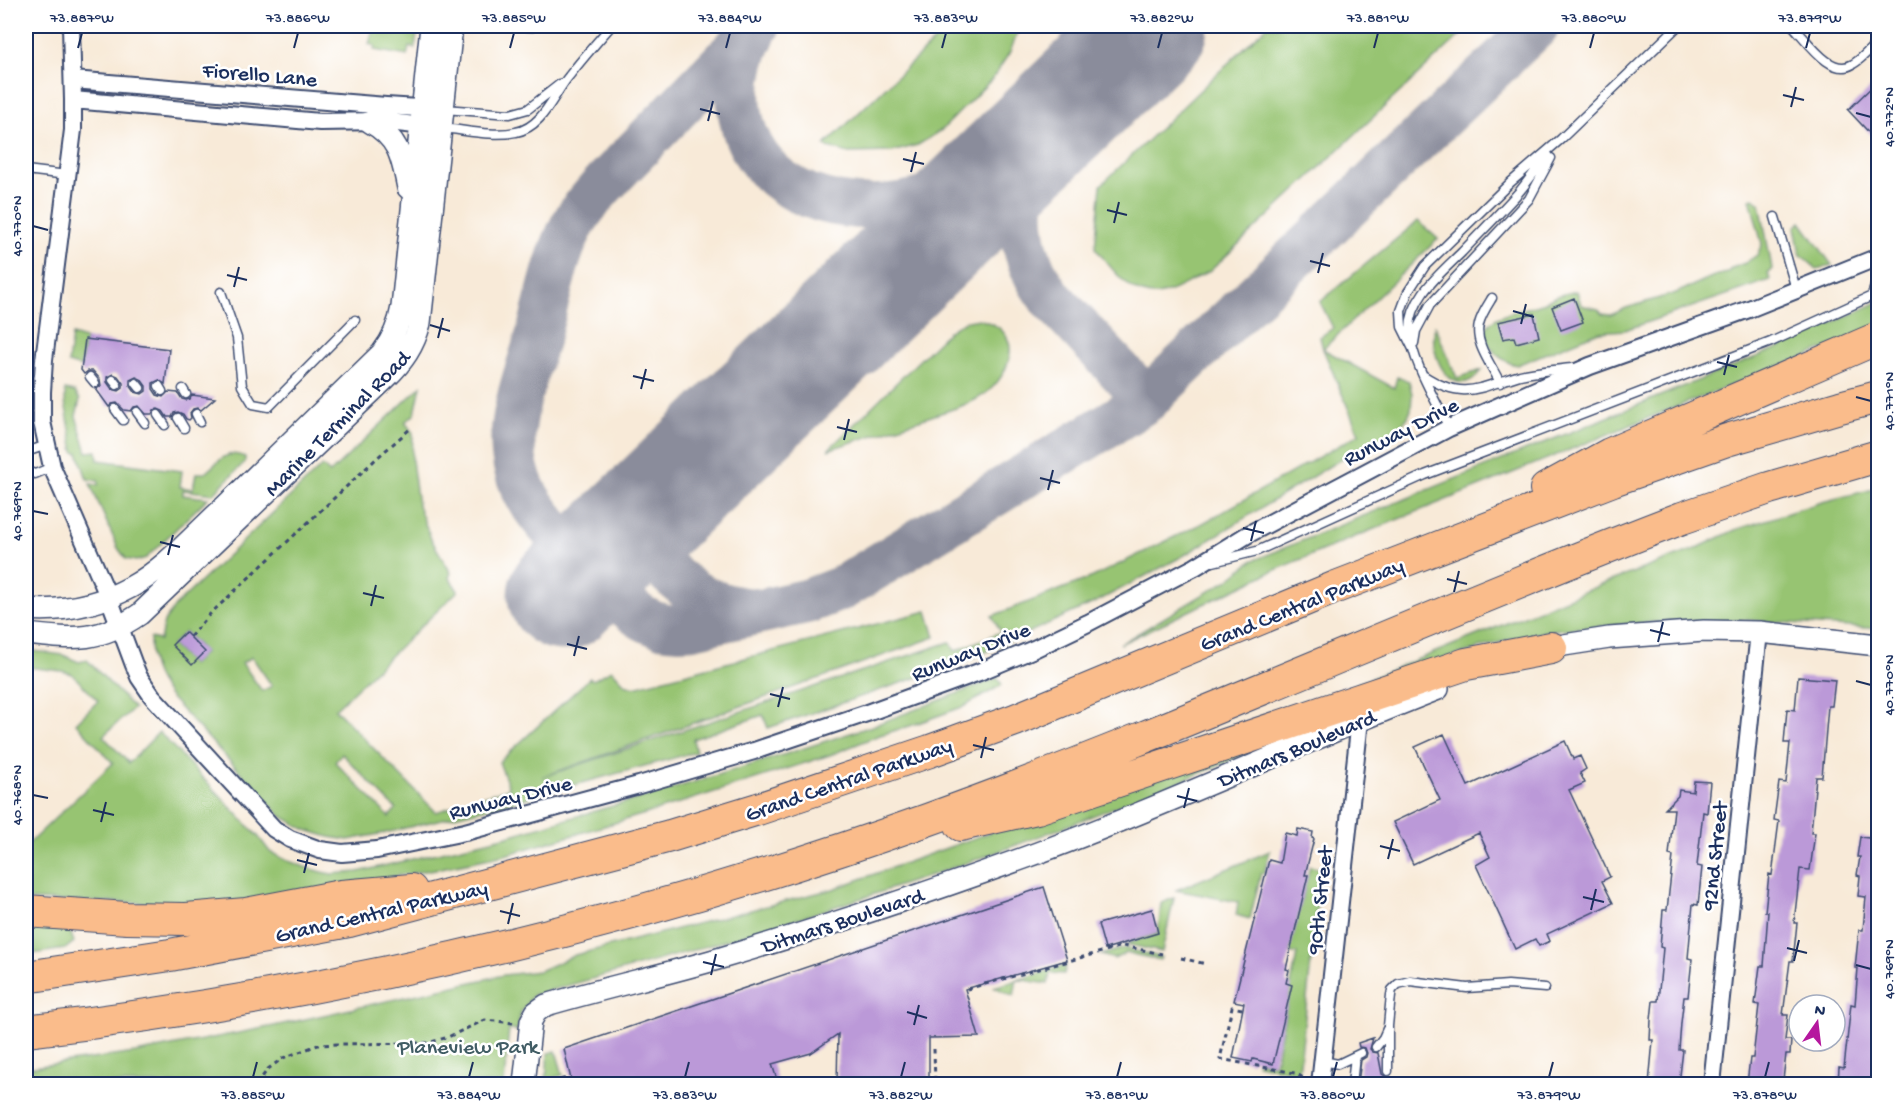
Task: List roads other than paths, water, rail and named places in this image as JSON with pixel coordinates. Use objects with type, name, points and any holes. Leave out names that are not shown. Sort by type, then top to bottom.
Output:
[{"type":"highway","points":[[1448,543],[1598,460],[1878,338]]},
{"type":"highway","points":[[1708,413],[1878,353]]},
{"type":"highway","name":"Grand Central Parkway","points":[[26,977],[229,945],[349,921],[670,836],[758,810],[930,751],[1085,692],[1251,622],[1613,480],[1727,440],[1878,397]]},
{"type":"highway","points":[[26,1031],[219,1003],[399,970],[634,912],[809,860],[1037,779],[1682,518],[1788,482],[1878,456]]},
{"type":"highway","points":[[809,860],[1037,808],[1466,664],[1551,648]]},
{"type":"highway","points":[[26,911],[157,919],[217,917],[341,896],[496,882]]},
{"type":"street","name":"Runway Drive","points":[[71,26],[73,130],[43,372],[41,407],[52,467],[109,598],[139,677],[152,696],[274,829],[309,847],[331,852],[354,853],[465,832],[523,817],[698,768],[838,723],[946,684],[1034,649],[1143,596],[1247,535],[1449,429],[1590,366],[1749,309],[1878,257]]},
{"type":"street","name":"Marine Terminal Road","points":[[26,609],[69,609],[109,598],[133,586],[161,566],[393,372],[405,357],[414,342],[421,314],[432,118],[431,26]]},
{"type":"street","name":"Marine Terminal Road","points":[[26,634],[83,638],[103,634],[119,628],[148,608],[389,344],[400,318],[411,202],[452,26]]},
{"type":"street","name":"Fiorello Lane","points":[[73,80],[386,106],[432,118]]},
{"type":"street","name":"Fiorello Lane","points":[[74,100],[320,122],[432,118]]},
{"type":"street","points":[[370,122],[388,134],[397,146],[411,202]]},
{"type":"street","name":"Ditmars Boulevard","points":[[524,1084],[524,1023],[546,1005],[782,940],[1033,854],[1148,810],[1452,683],[1551,648],[1640,634],[1704,631],[1759,632],[1878,645]]},
{"type":"street","name":"92nd Street","points":[[1712,1084],[1759,632]]},
{"type":"street","name":"90th Street","points":[[1314,1082],[1323,1061],[1360,720]]},
{"type":"lane","points":[[516,26],[533,27]]},
{"type":"lane","points":[[432,118],[507,133],[526,129],[548,107],[567,78],[611,26]]},
{"type":"lane","points":[[1449,429],[1402,327],[1401,311],[1416,277],[1511,182],[1561,139],[1678,26]]},
{"type":"lane","points":[[1793,26],[1829,64],[1840,68],[1852,65],[1878,41]]},
{"type":"lane","points":[[432,118],[521,112],[535,104],[567,78]]},
{"type":"lane","points":[[1413,349],[1409,332],[1411,316],[1422,295],[1435,278],[1520,191],[1561,139]]},
{"type":"lane","points":[[1413,349],[1416,331],[1430,305],[1529,199],[1561,139]]},
{"type":"lane","points":[[26,170],[67,175]]},
{"type":"lane","points":[[1775,217],[1796,289]]},
{"type":"lane","points":[[1196,567],[1257,550],[1425,475],[1771,342],[1872,296],[1878,275]]},
{"type":"lane","points":[[220,292],[237,338],[242,386],[253,404],[269,407],[356,320]]},
{"type":"lane","points":[[1492,298],[1478,325],[1478,337],[1483,352],[1500,382]]},
{"type":"lane","points":[[1423,374],[1434,382],[1458,390],[1471,391],[1522,375],[1590,366]]},
{"type":"lane","points":[[115,409],[123,420]]},
{"type":"lane","points":[[137,412],[145,423]]},
{"type":"lane","points":[[158,415],[165,425]]},
{"type":"lane","points":[[178,418],[184,428]]},
{"type":"lane","points":[[26,452],[47,445]]},
{"type":"lane","points":[[26,471],[35,474],[52,467]]},
{"type":"lane","points":[[1388,1071],[1388,1026],[1392,990],[1401,982],[1410,981],[1467,988],[1508,985],[1545,988]]},
{"type":"lane","points":[[1376,1047],[1388,1026]]},
{"type":"lane","points":[[1323,1061],[1338,1064],[1358,1054],[1352,1084]]},
{"type":"park label","name":"Planeview Park","points":[[468,1045]]}]
